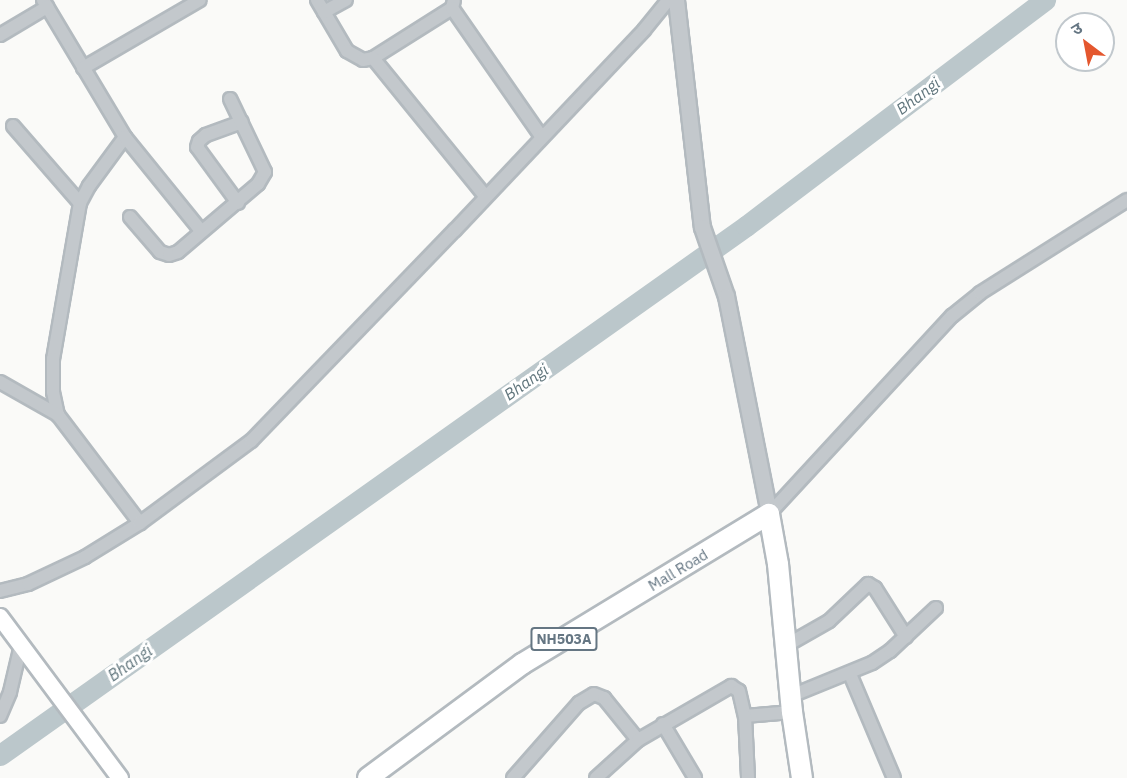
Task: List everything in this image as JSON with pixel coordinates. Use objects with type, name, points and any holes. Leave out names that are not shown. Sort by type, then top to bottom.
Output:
[{"type":"highway","points":[[769,514],[802,778]]},
{"type":"highway","name":"Mall Road","points":[[379,776],[522,664],[769,514]]},
{"type":"main road","points":[[0,617],[120,778]]},
{"type":"street","points":[[83,68],[200,0]]},
{"type":"street","points":[[317,0],[347,51],[363,60],[373,58],[453,4],[541,136]]},
{"type":"street","points":[[324,12],[346,0]]},
{"type":"street","points":[[0,591],[28,584],[85,557],[140,523],[250,441],[644,30],[668,0]]},
{"type":"street","points":[[676,0],[695,181],[707,243],[718,271],[740,357],[769,514]]},
{"type":"street","points":[[0,35],[45,4],[125,137],[201,231]]},
{"type":"street","points":[[373,58],[484,196]]},
{"type":"street","points":[[130,218],[160,252],[169,255],[177,252],[258,184],[265,172],[231,99]]},
{"type":"street","points":[[238,202],[197,147],[199,141],[206,135],[242,122]]},
{"type":"street","points":[[14,126],[80,203]]},
{"type":"street","points":[[58,415],[53,392],[53,358],[80,203],[88,186],[125,137]]},
{"type":"street","points":[[769,514],[952,316],[980,293],[1127,200]]},
{"type":"street","points":[[0,382],[58,415],[140,523]]},
{"type":"street","points":[[787,645],[829,621],[868,584],[875,588],[906,637]]},
{"type":"street","points":[[745,716],[792,704],[872,663],[906,637],[936,608]]},
{"type":"street","points":[[0,716],[10,692],[21,645]]},
{"type":"street","points":[[850,674],[894,778]]},
{"type":"street","points":[[596,778],[638,740],[731,686],[739,691],[745,716],[748,778]]},
{"type":"street","points":[[513,778],[588,695],[599,694],[604,698],[638,740]]},
{"type":"street","points":[[663,724],[693,777]]},
{"type":"waterway","name":"Bhangi","points":[[0,755],[746,226],[1045,0]]}]
